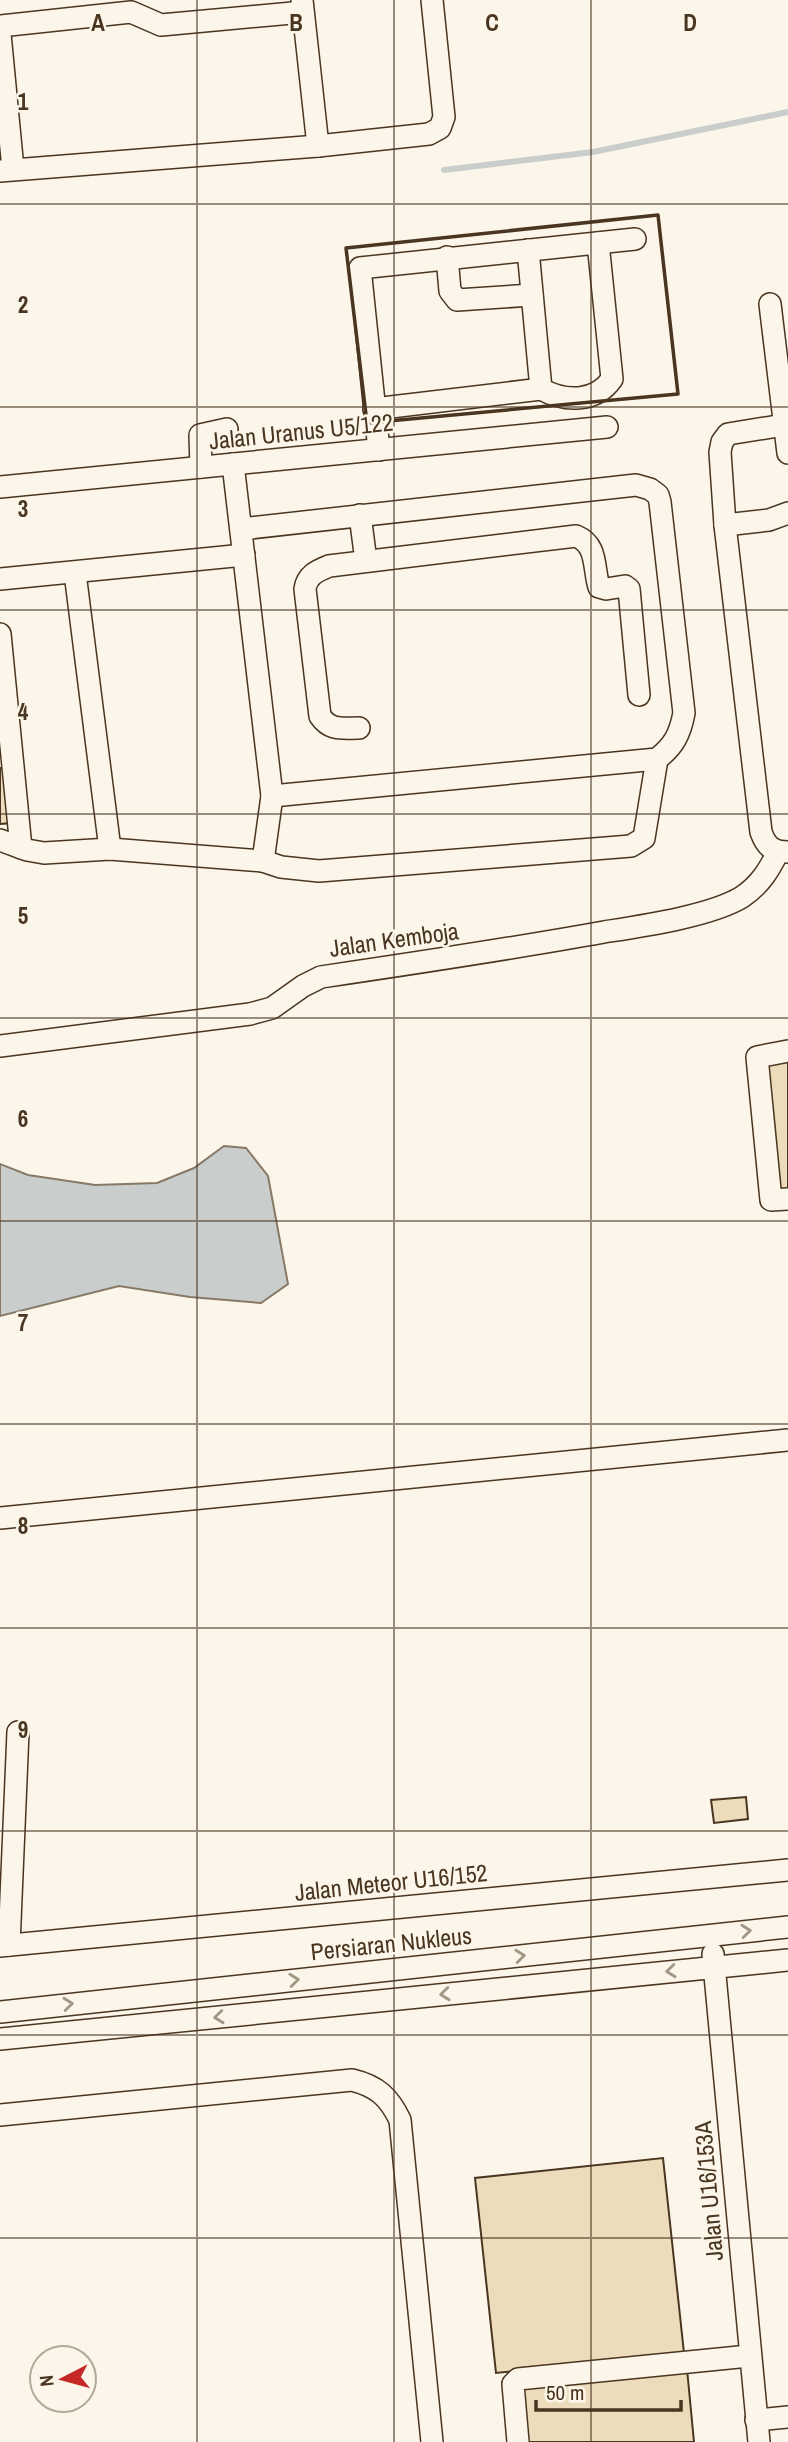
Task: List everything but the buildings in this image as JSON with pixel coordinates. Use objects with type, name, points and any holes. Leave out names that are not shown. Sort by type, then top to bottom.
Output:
[{"type":"street","points":[[0,34],[7,170],[318,146],[429,134],[440,128],[444,117],[432,0]]},
{"type":"street","points":[[0,26],[130,6],[161,25],[302,6],[318,146]]},
{"type":"street","points":[[379,450],[360,268],[635,239]]},
{"type":"street","points":[[374,409],[541,389],[560,398],[573,399],[590,396],[605,388],[612,379],[598,243]]},
{"type":"street","points":[[528,250],[541,389]]},
{"type":"street","points":[[447,257],[450,291],[457,300],[532,295]]},
{"type":"street","points":[[770,304],[788,453]]},
{"type":"street","points":[[783,425],[728,434],[722,442],[720,452],[725,525],[761,832],[766,844],[783,852]]},
{"type":"street","name":"Jalan Uranus U5/122","points":[[0,487],[607,427]]},
{"type":"street","points":[[201,467],[200,435],[227,429]]},
{"type":"street","points":[[233,464],[272,796],[263,861]]},
{"type":"street","points":[[241,528],[636,485],[650,489],[657,495],[684,713],[681,732],[671,748],[657,759],[272,796]]},
{"type":"street","points":[[725,525],[769,520],[788,513]]},
{"type":"street","points":[[360,515],[366,561]]},
{"type":"street","points":[[359,727],[333,728],[326,726],[320,716],[305,589],[306,580],[315,572],[329,566],[576,536],[584,539],[592,549],[599,587],[606,589],[625,586],[628,589],[639,695]]},
{"type":"street","points":[[0,579],[244,555]]},
{"type":"street","points":[[75,573],[110,849]]},
{"type":"street","points":[[0,634],[3,697],[21,848]]},
{"type":"street","points":[[0,840],[44,853],[110,849],[263,861],[281,867],[319,872],[631,846],[644,838],[657,759]]},
{"type":"street","name":"Jalan Kemboja","points":[[0,1046],[250,1014],[272,1008],[321,977],[506,950],[654,924],[727,905],[743,897],[757,886],[783,852]]},
{"type":"street","points":[[788,1051],[757,1056],[771,1200],[788,1199]]},
{"type":"street","points":[[0,1518],[788,1440]]},
{"type":"street","points":[[5,1946],[18,1732]]},
{"type":"street","name":"Jalan Meteor U16/152","points":[[5,1946],[788,1870]]},
{"type":"street","name":"Persiaran Nukleus","points":[[0,2012],[788,1927]]},
{"type":"street","name":"Jalan U16/153A","points":[[711,1935],[759,2442]]},
{"type":"street","points":[[0,2039],[788,1960]]},
{"type":"street","points":[[0,2115],[352,2080],[368,2084],[380,2091],[392,2103],[400,2120],[432,2442]]},
{"type":"street","points":[[517,2442],[513,2384],[518,2379],[749,2356]]},
{"type":"street","points":[[756,2420],[788,2417]]},
{"type":"shaded area","points":[[224,1146],[246,1148],[268,1176],[288,1284],[261,1303],[190,1297],[119,1286],[0,1316],[0,1164],[28,1175],[95,1185],[157,1183],[194,1168]]},
{"type":"waterway","points":[[444,170],[593,152],[788,112]]},
{"type":"wall","points":[[658,215],[678,394],[367,423],[346,248],[658,215]]}]
